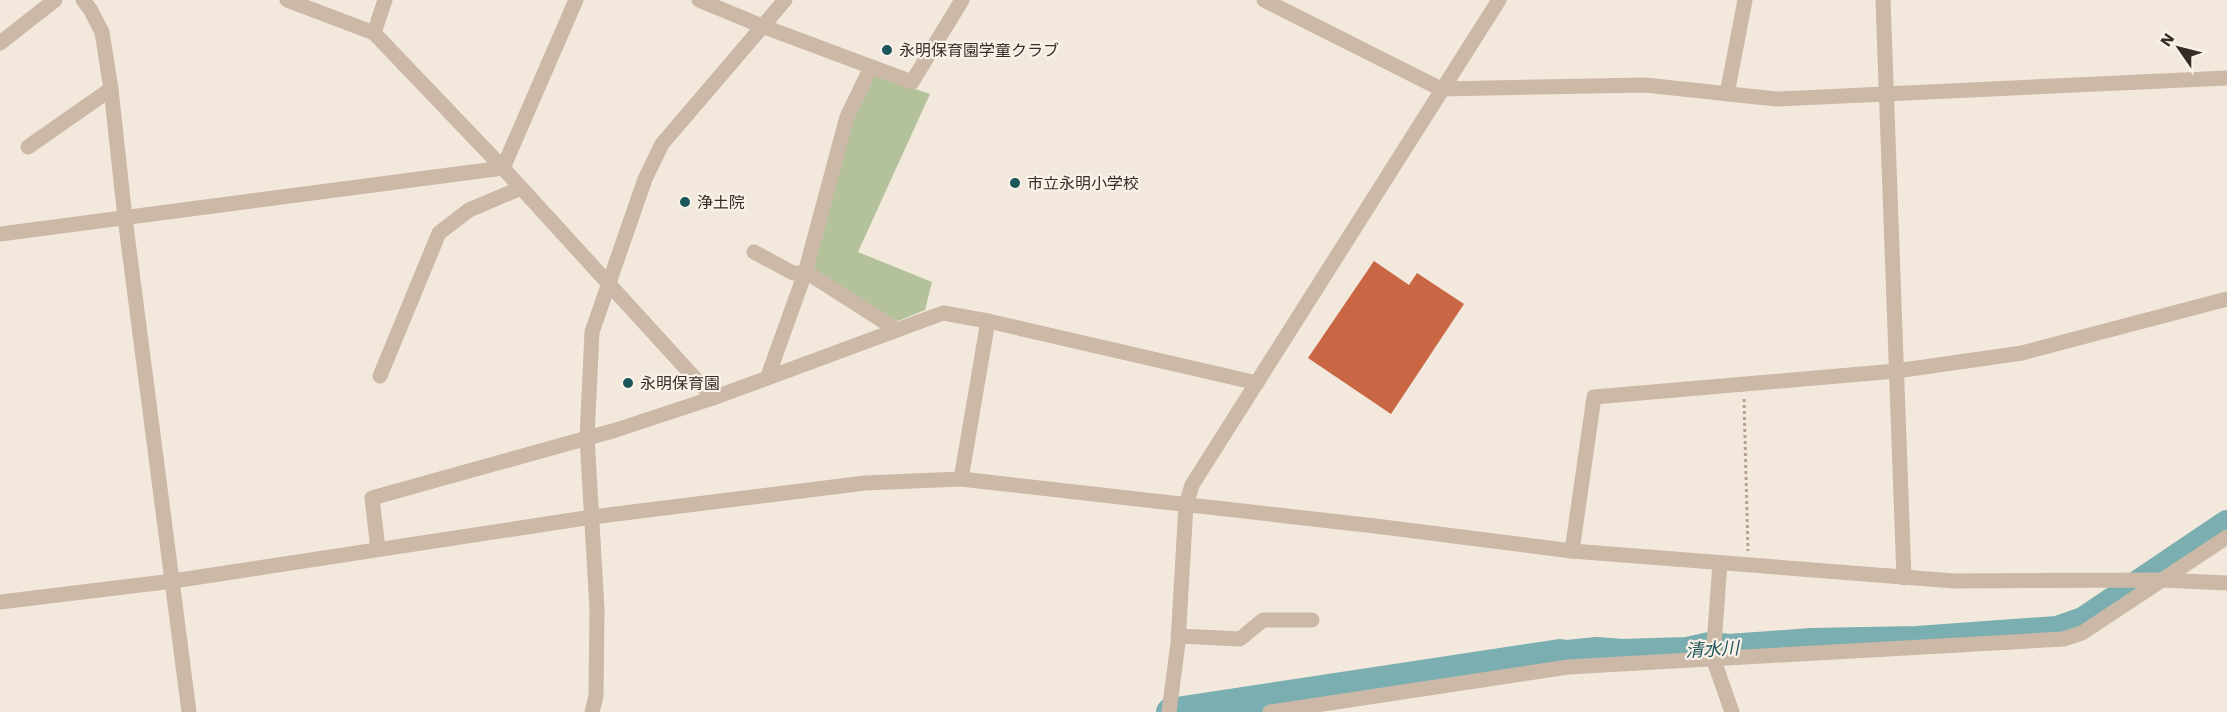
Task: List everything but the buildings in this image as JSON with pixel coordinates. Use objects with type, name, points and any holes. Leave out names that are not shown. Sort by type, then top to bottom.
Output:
[{"type":"street","points":[[0,43],[55,0]]},
{"type":"street","points":[[83,0],[102,32],[111,89],[125,218],[189,712]]},
{"type":"street","points":[[287,0],[374,33],[521,188],[713,398]]},
{"type":"street","points":[[374,33],[385,0]]},
{"type":"street","points":[[502,168],[576,0]]},
{"type":"street","points":[[699,0],[912,82],[962,0]]},
{"type":"street","points":[[592,712],[596,696],[597,609],[587,437],[592,332],[645,179],[662,144],[785,0]]},
{"type":"street","points":[[1264,0],[1441,89],[1646,86],[1776,99],[1887,96],[2227,78]]},
{"type":"street","points":[[1169,712],[1178,636],[1186,505],[1192,485],[1499,0]]},
{"type":"street","points":[[1727,94],[1745,0]]},
{"type":"street","points":[[1883,0],[1904,578]]},
{"type":"street","points":[[768,376],[805,273],[847,117],[871,67]]},
{"type":"street","points":[[28,147],[111,89]]},
{"type":"street","points":[[0,234],[502,168]]},
{"type":"street","points":[[380,376],[439,233],[469,210],[521,188]]},
{"type":"street","points":[[754,252],[793,273],[805,273],[897,330]]},
{"type":"street","points":[[1572,551],[1594,397],[1896,371],[2022,353],[2227,299]]},
{"type":"street","points":[[378,549],[372,498],[616,430],[713,398],[943,313],[988,321],[1257,382]]},
{"type":"street","points":[[961,479],[988,321]]},
{"type":"street","points":[[0,602],[172,581],[378,549],[865,483],[961,479],[1572,551],[1954,581],[2162,580],[2227,583]]},
{"type":"street","points":[[1270,712],[1331,707],[1568,667],[2063,639],[2082,633],[2227,537]]},
{"type":"street","points":[[1720,563],[1713,658],[1732,712]]},
{"type":"street","points":[[1178,636],[1240,639],[1263,620],[1312,620]]},
{"type":"path","points":[[1744,384],[1748,565]]},
{"type":"green space","points":[[872,74],[930,94],[858,252],[932,282],[925,310],[898,321],[888,318],[816,272],[813,266],[850,122]]},
{"type":"waterway","name":"清水川","points":[[1170,712],[1560,653],[1687,651],[1710,646],[1729,648],[1811,642],[1917,640],[2057,630],[2083,621],[2227,524]]},
{"type":"place","name":"永明保育園学童クラブ","points":[[887,50]]},
{"type":"place","name":"市立永明小学校","points":[[1015,183]]},
{"type":"place","name":"浄土院","points":[[685,202]]},
{"type":"place","name":"永明保育園","points":[[628,383]]}]
